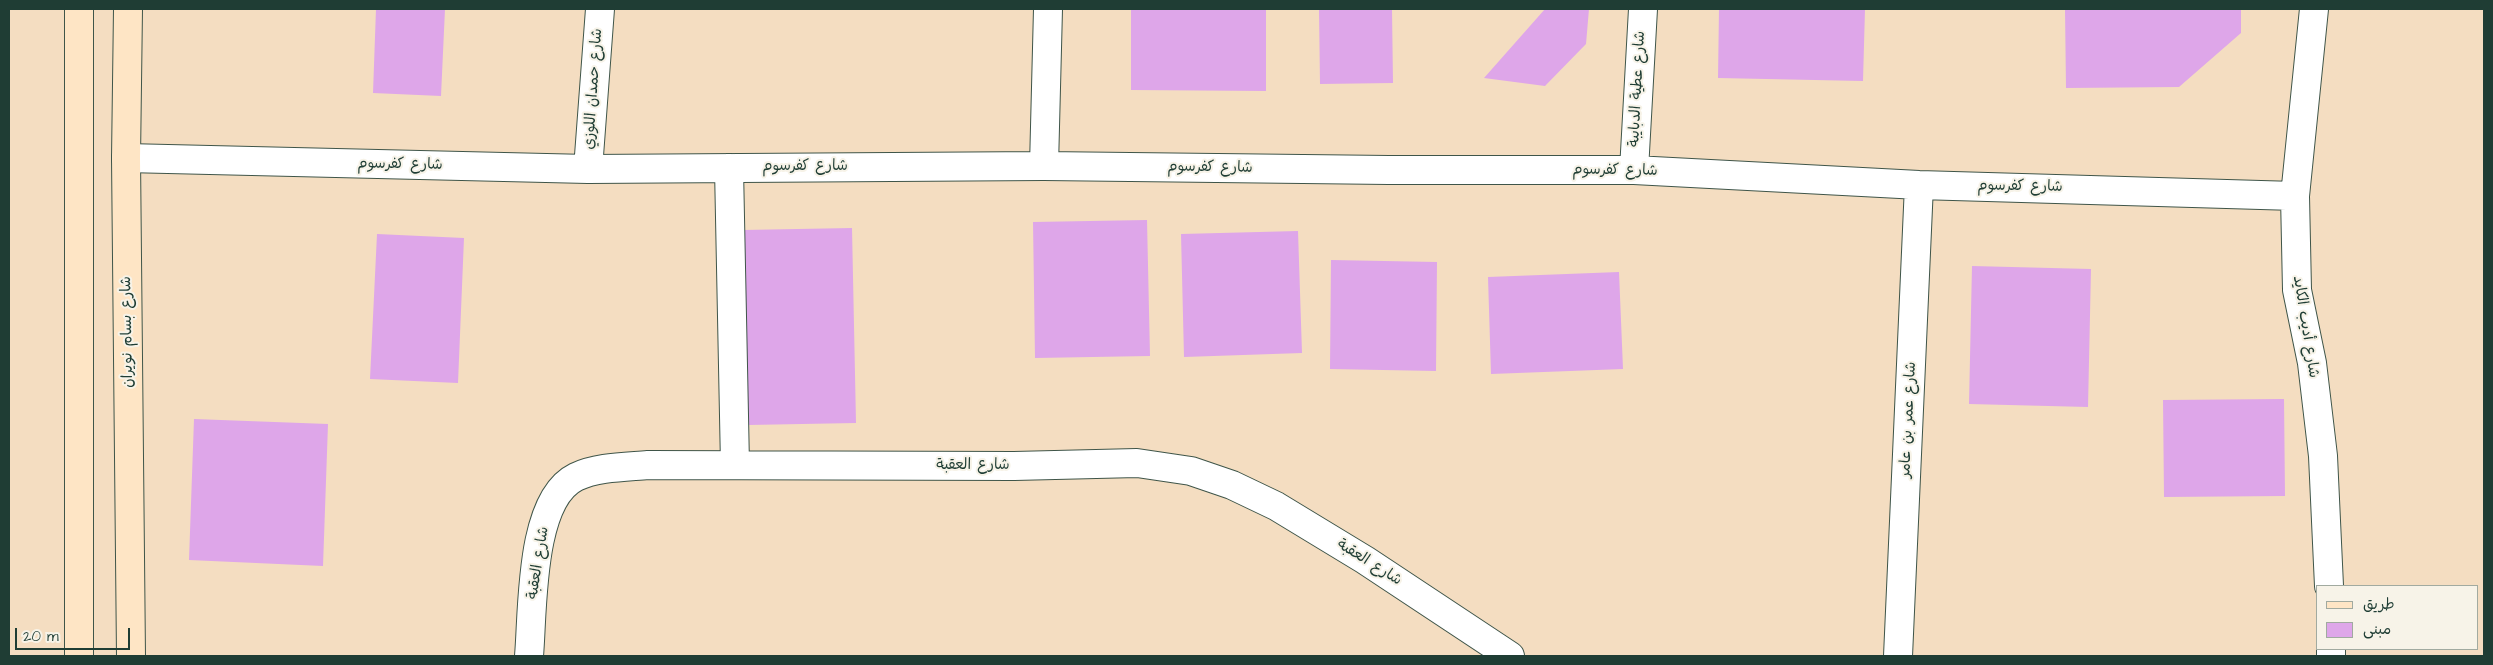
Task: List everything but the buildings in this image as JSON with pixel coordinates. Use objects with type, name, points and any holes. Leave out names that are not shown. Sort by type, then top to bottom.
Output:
[{"type":"street","points":[[79,9],[79,656]]},
{"type":"street","name":"شارع بسام نويران","points":[[128,9],[126,158],[131,656]]},
{"type":"street","name":"شارع حمدان اللوزي","points":[[588,169],[600,9]]},
{"type":"street","points":[[1044,166],[1048,9]]},
{"type":"street","name":"شارع عطية الدبايبة","points":[[1634,170],[1643,9]]},
{"type":"street","name":"شارع أديب الكايد","points":[[2314,9],[2294,196],[2297,290],[2312,363],[2323,456],[2329,585]]},
{"type":"street","name":"شارع كفرسوم","points":[[126,158],[588,169],[1044,166],[1389,170],[1634,170],[1919,185],[2294,196]]},
{"type":"street","points":[[729,168],[735,465]]},
{"type":"street","name":"شارع عمر بن عامر","points":[[1898,656],[1919,185]]},
{"type":"street","name":"شارع العقبة","points":[[528,656],[535,569],[542,525],[556,496],[575,478],[605,470],[648,465],[1014,466],[1137,463],[1191,471],[1232,485],[1276,506],[1365,560],[1510,656]]}]
